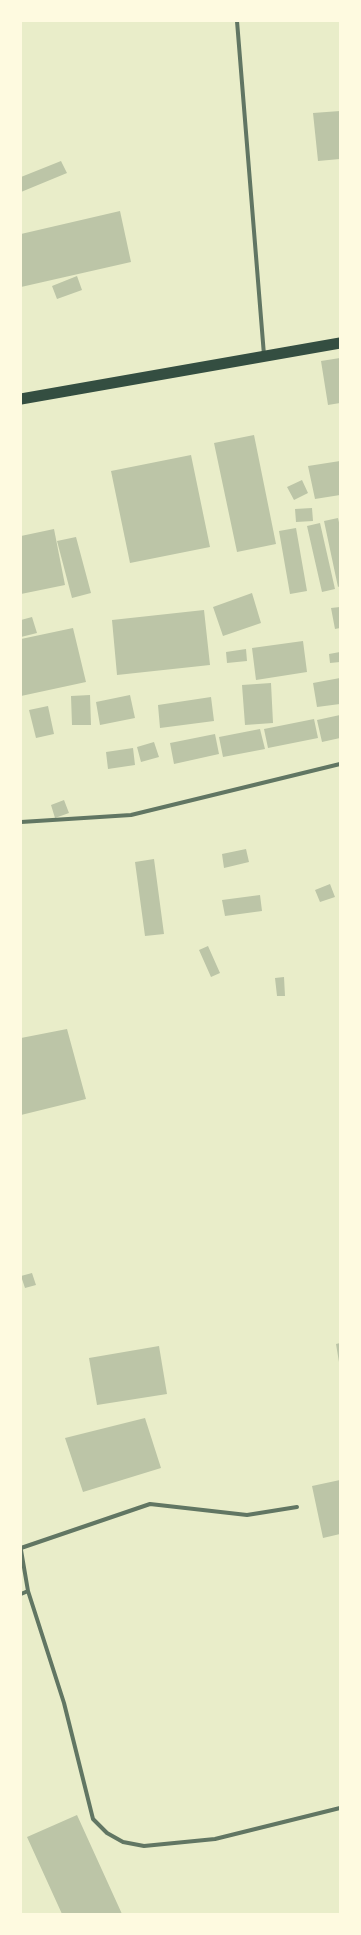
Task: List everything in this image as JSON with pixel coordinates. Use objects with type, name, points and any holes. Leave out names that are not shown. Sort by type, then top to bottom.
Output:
[{"type":"highway","points":[[21,399],[340,344]]},
{"type":"street","points":[[237,21],[264,358]]},
{"type":"street","points":[[21,822],[131,815],[340,764]]},
{"type":"street","points":[[297,1507],[247,1515],[150,1504],[21,1549],[28,1591],[64,1704],[93,1819],[107,1833],[123,1842],[144,1846],[215,1839],[340,1808]]},
{"type":"street","points":[[21,1594],[28,1591]]},
{"type":"building","points":[[340,111],[340,159],[318,161],[313,113]]},
{"type":"building","points":[[61,161],[67,173],[21,192],[21,177]]},
{"type":"building","points":[[120,211],[131,262],[21,287],[21,234]]},
{"type":"building","points":[[77,276],[82,290],[57,299],[52,286]]},
{"type":"building","points":[[340,358],[340,403],[328,405],[321,361]]},
{"type":"building","points":[[254,435],[276,544],[237,552],[214,443]]},
{"type":"building","points":[[191,455],[210,547],[130,563],[111,471]]},
{"type":"building","points":[[340,461],[340,495],[315,499],[308,466]]},
{"type":"building","points":[[302,480],[308,493],[294,500],[287,487]]},
{"type":"building","points":[[312,508],[313,521],[296,522],[295,509]]},
{"type":"building","points":[[338,518],[340,527],[340,586],[338,587],[324,521]]},
{"type":"building","points":[[320,523],[335,589],[322,592],[307,526]]},
{"type":"building","points":[[296,528],[307,591],[290,594],[279,531]]},
{"type":"building","points":[[54,529],[65,585],[21,594],[21,536]]},
{"type":"building","points":[[76,537],[91,593],[72,598],[57,541]]},
{"type":"building","points":[[252,593],[261,623],[223,636],[213,607]]},
{"type":"building","points":[[340,607],[340,628],[335,629],[331,608]]},
{"type":"building","points":[[204,610],[210,665],[117,675],[112,620]]},
{"type":"building","points":[[32,617],[37,633],[21,637],[21,620]]},
{"type":"building","points":[[73,628],[86,682],[21,696],[21,639]]},
{"type":"building","points":[[303,641],[307,672],[256,680],[252,648]]},
{"type":"building","points":[[246,649],[247,661],[227,663],[226,652]]},
{"type":"building","points":[[340,652],[340,662],[330,663],[329,654]]},
{"type":"building","points":[[340,678],[340,704],[317,707],[313,683]]},
{"type":"building","points":[[271,683],[273,723],[245,725],[242,685]]},
{"type":"building","points":[[90,695],[91,725],[72,725],[71,696]]},
{"type":"building","points":[[130,695],[135,718],[100,725],[96,702]]},
{"type":"building","points":[[211,697],[214,721],[160,728],[158,705]]},
{"type":"building","points":[[48,706],[54,734],[36,738],[29,710]]},
{"type":"building","points":[[340,715],[340,738],[322,742],[317,720]]},
{"type":"building","points":[[314,719],[318,738],[268,748],[264,729]]},
{"type":"building","points":[[260,729],[265,749],[223,757],[219,737]]},
{"type":"building","points":[[215,734],[219,754],[174,764],[170,743]]},
{"type":"building","points":[[154,742],[159,757],[141,762],[137,747]]},
{"type":"building","points":[[133,748],[135,765],[108,769],[106,752]]},
{"type":"building","points":[[64,800],[69,813],[55,818],[51,805]]},
{"type":"building","points":[[246,849],[249,862],[224,868],[222,854]]},
{"type":"building","points":[[154,859],[164,934],[145,936],[135,862]]},
{"type":"building","points":[[330,884],[335,897],[320,902],[315,890]]},
{"type":"building","points":[[260,895],[262,911],[225,916],[222,900]]},
{"type":"building","points":[[208,946],[220,973],[211,977],[199,950]]},
{"type":"building","points":[[284,977],[285,996],[277,996],[275,978]]},
{"type":"building","points":[[67,1029],[86,1099],[21,1115],[21,1038]]},
{"type":"building","points":[[32,1273],[36,1285],[25,1288],[21,1276]]},
{"type":"building","points":[[340,1343],[340,1362],[339,1362],[336,1344]]},
{"type":"building","points":[[159,1346],[167,1394],[97,1405],[89,1358]]},
{"type":"building","points":[[145,1418],[161,1468],[83,1492],[65,1438]]},
{"type":"building","points":[[340,1480],[340,1534],[323,1538],[312,1486]]},
{"type":"building","points":[[77,1815],[122,1914],[62,1914],[27,1837]]}]
